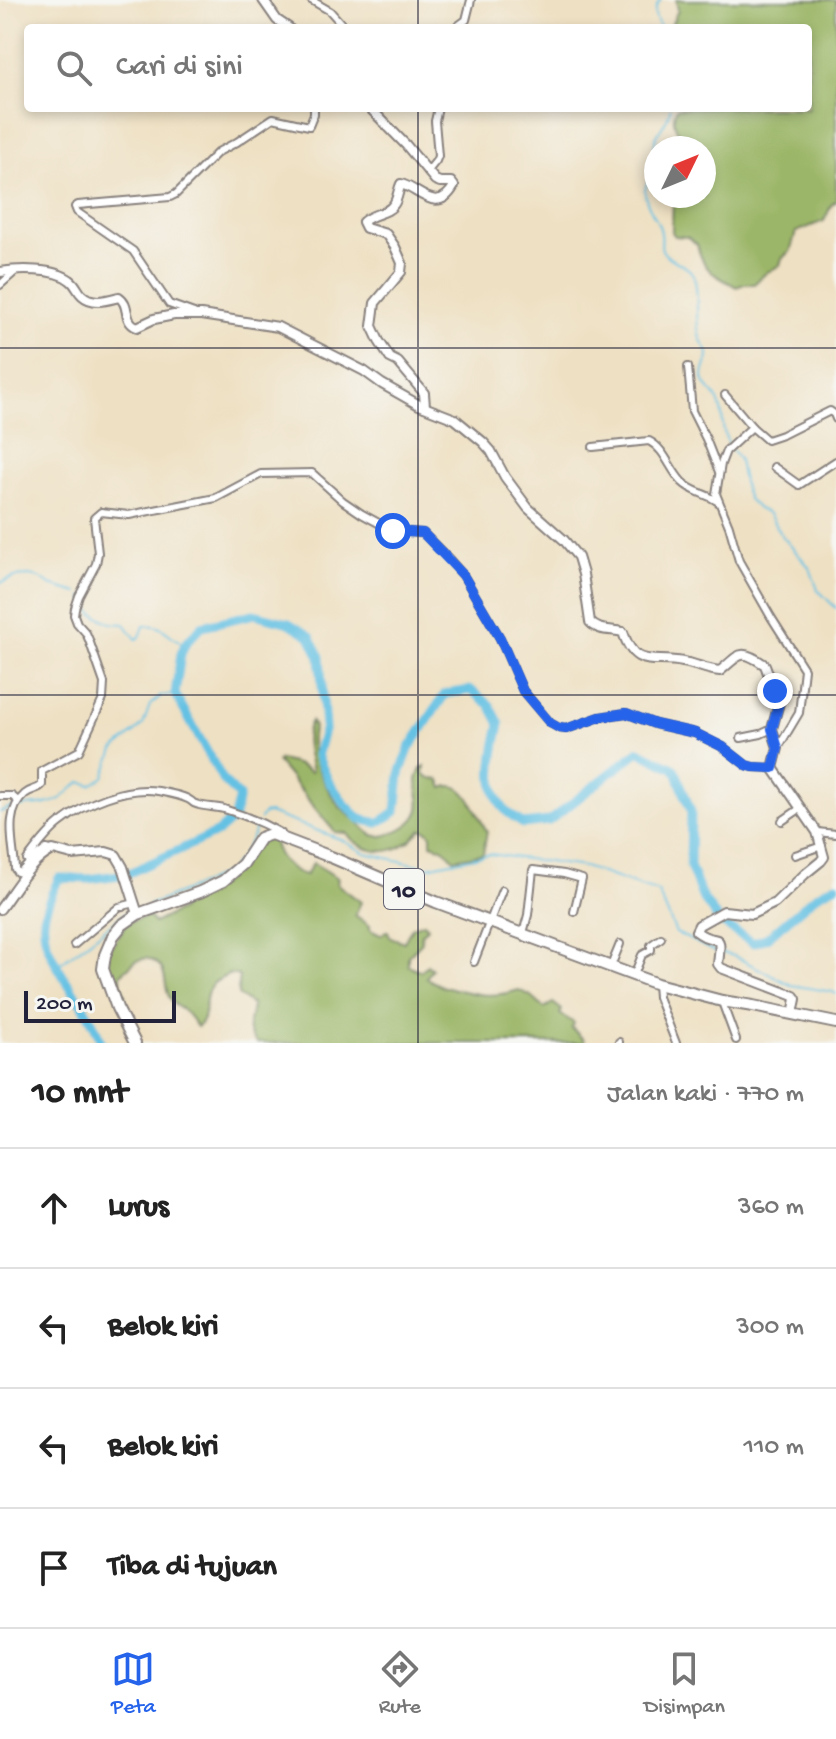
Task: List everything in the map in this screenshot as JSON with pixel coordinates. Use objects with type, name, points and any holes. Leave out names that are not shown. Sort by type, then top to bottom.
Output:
[{"type":"highway","points":[[135,1043],[117,1008],[103,969],[113,936],[136,909],[200,892],[217,884],[243,864],[260,838],[271,834],[281,837]]},
{"type":"highway","name":"10","points":[[281,837],[436,902],[657,984],[722,1001],[836,1023]]},
{"type":"street","points":[[263,0],[283,24]]},
{"type":"street","points":[[311,0],[330,11],[341,24]]},
{"type":"street","points":[[459,24],[467,17],[471,0]]},
{"type":"street","points":[[314,112],[309,126],[273,118],[218,152],[170,197],[78,205],[75,207],[77,212],[133,251],[169,304],[201,315],[278,327],[364,371],[419,405],[455,419],[483,442],[528,508],[578,557],[593,626],[623,632],[627,645],[641,658],[682,661],[720,671],[739,655],[746,654],[765,665],[779,703],[772,729],[778,748]]},
{"type":"street","points":[[374,112],[438,182],[452,183],[454,187],[442,197],[429,199],[401,184],[391,208],[372,214],[363,222],[366,228],[386,234],[402,263],[401,272],[375,303],[372,326],[390,358],[398,362],[424,393],[425,407]]},
{"type":"street","points":[[428,171],[438,156],[437,112]]},
{"type":"street","points":[[2,270],[67,277],[83,296],[96,301],[122,298],[128,320],[137,327],[165,316],[201,315]]},
{"type":"street","points":[[0,285],[17,270]]},
{"type":"street","points":[[688,367],[692,411],[719,473]]},
{"type":"street","points":[[725,395],[767,440],[830,411],[836,419]]},
{"type":"street","points":[[752,427],[726,451],[716,494],[748,579],[804,669],[799,713],[778,748],[773,768],[817,832],[823,859],[775,903],[752,914],[724,911],[699,925],[696,931],[720,943],[718,964],[721,968],[794,996],[793,1014]]},
{"type":"street","points":[[593,447],[654,443],[689,489],[720,503]]},
{"type":"street","points":[[774,467],[799,485],[836,461]]},
{"type":"street","points":[[17,872],[11,826],[18,801],[27,792],[41,787],[42,771],[79,751],[103,699],[104,683],[89,640],[75,619],[74,610],[96,564],[98,553],[94,518],[99,513],[129,515],[216,498],[261,474],[310,472],[343,501],[385,528],[403,533],[423,533],[463,575],[500,638],[523,691],[550,723],[566,729],[600,717],[626,713],[655,724],[695,733],[723,747],[746,765],[773,768]]},
{"type":"street","points":[[741,738],[772,729]]},
{"type":"street","points":[[17,872],[57,824],[118,795],[146,790],[220,808],[260,822],[281,833],[281,837]]},
{"type":"street","points":[[0,796],[12,796],[18,801]]},
{"type":"street","points":[[782,821],[801,808]]},
{"type":"street","points":[[817,832],[836,834]]},
{"type":"street","points":[[795,855],[822,846]]},
{"type":"street","points":[[17,872],[20,873],[46,849],[72,855],[116,855],[136,909],[119,907],[74,945]]},
{"type":"street","points":[[0,909],[36,863],[51,850]]},
{"type":"street","points":[[523,933],[530,906],[533,870],[582,879],[574,912]]},
{"type":"street","points":[[474,962],[502,890]]},
{"type":"street","points":[[634,975],[642,955],[661,938]]},
{"type":"street","points":[[611,966],[620,944]]},
{"type":"street","points":[[657,984],[661,1006],[676,1043]]},
{"type":"street","points":[[722,1001],[736,1040]]},
{"type":"green space","points":[[676,0],[836,0],[836,202],[824,221],[796,232],[790,252],[782,258],[780,265],[754,284],[737,287],[716,275],[706,266],[697,244],[672,232],[673,208],[716,208],[716,136],[681,136],[675,124],[675,113],[812,112],[812,24],[672,24],[678,10]]},
{"type":"green space","points":[[311,721],[314,727],[312,746],[323,780],[340,807],[368,832],[384,836],[413,820],[419,807],[417,779],[425,766],[427,777],[440,780],[443,788],[458,788],[470,799],[487,831],[483,854],[454,859],[444,849],[431,844],[431,835],[422,829],[400,847],[383,851],[359,845],[346,833],[335,832],[277,762],[291,763],[312,771],[306,739]]},
{"type":"green space","points":[[272,836],[278,853],[292,869],[306,875],[313,863],[338,878],[337,884],[361,902],[355,915],[370,926],[370,930],[381,935],[388,931],[390,937],[404,942],[412,927],[424,923],[428,927],[421,934],[422,942],[408,956],[408,965],[421,971],[427,965],[432,969],[426,978],[443,987],[466,992],[499,994],[519,990],[544,1008],[553,1003],[562,1010],[560,1014],[574,1023],[572,1028],[584,1040],[583,1043],[257,1043],[248,1025],[252,1005],[238,995],[239,976],[230,974],[212,985],[203,1018],[197,1027],[170,999],[163,970],[146,958],[136,961],[121,974],[124,998],[120,995],[103,969],[110,949],[127,923],[148,916],[154,923],[182,909],[181,903],[222,884],[260,842]]},
{"type":"waterway","points":[[659,24],[655,14],[661,0]]},
{"type":"waterway","points":[[669,112],[655,141],[655,165],[646,186],[646,199],[660,228],[664,252],[694,277],[698,331],[708,354],[703,378],[719,403],[724,434],[729,444]]},
{"type":"waterway","points":[[732,450],[739,460],[748,499],[769,514],[783,537],[810,568],[818,590],[836,608]]},
{"type":"waterway","points":[[0,583],[29,576],[78,593]]},
{"type":"waterway","points":[[83,596],[87,608],[94,614],[111,623],[125,624],[136,639],[144,626],[151,625],[185,644]]},
{"type":"waterway","points":[[101,1043],[48,946],[44,929],[48,904],[59,878],[89,879],[127,874],[218,832],[234,818],[239,796],[224,782],[175,694],[181,654],[185,644],[202,626],[254,614],[289,623],[310,636],[320,657],[325,727],[317,755],[329,782],[360,819],[378,823],[396,812],[400,774],[409,749],[445,694],[471,690],[490,705],[500,724],[493,770],[495,792],[507,812],[523,824],[549,821],[639,751],[675,769],[691,811],[690,866],[702,897],[720,922],[753,943],[768,937],[817,895],[836,885]]},
{"type":"waterway","points":[[20,807],[55,801],[81,782],[91,785],[104,777],[114,750],[143,725],[150,705],[161,696],[175,694]]},
{"type":"waterway","points":[[0,812],[14,807]]},
{"type":"waterway","points":[[260,819],[263,814],[269,813],[340,839],[365,853],[427,867],[490,854],[584,867],[658,892],[676,933],[716,952]]},
{"type":"waterway","points":[[232,867],[247,847],[257,824]]},
{"type":"waterway","points":[[149,905],[225,873]]},
{"type":"waterway","points":[[58,965],[132,911]]},
{"type":"waterway","points":[[722,953],[791,985],[836,994]]},
{"type":"route","points":[[393,531],[423,533],[463,575],[500,638],[517,682],[550,723],[559,728],[566,729],[600,717],[626,713],[655,724],[695,733],[723,747],[746,765],[773,768],[778,748],[772,729],[779,703],[775,691]]}]
